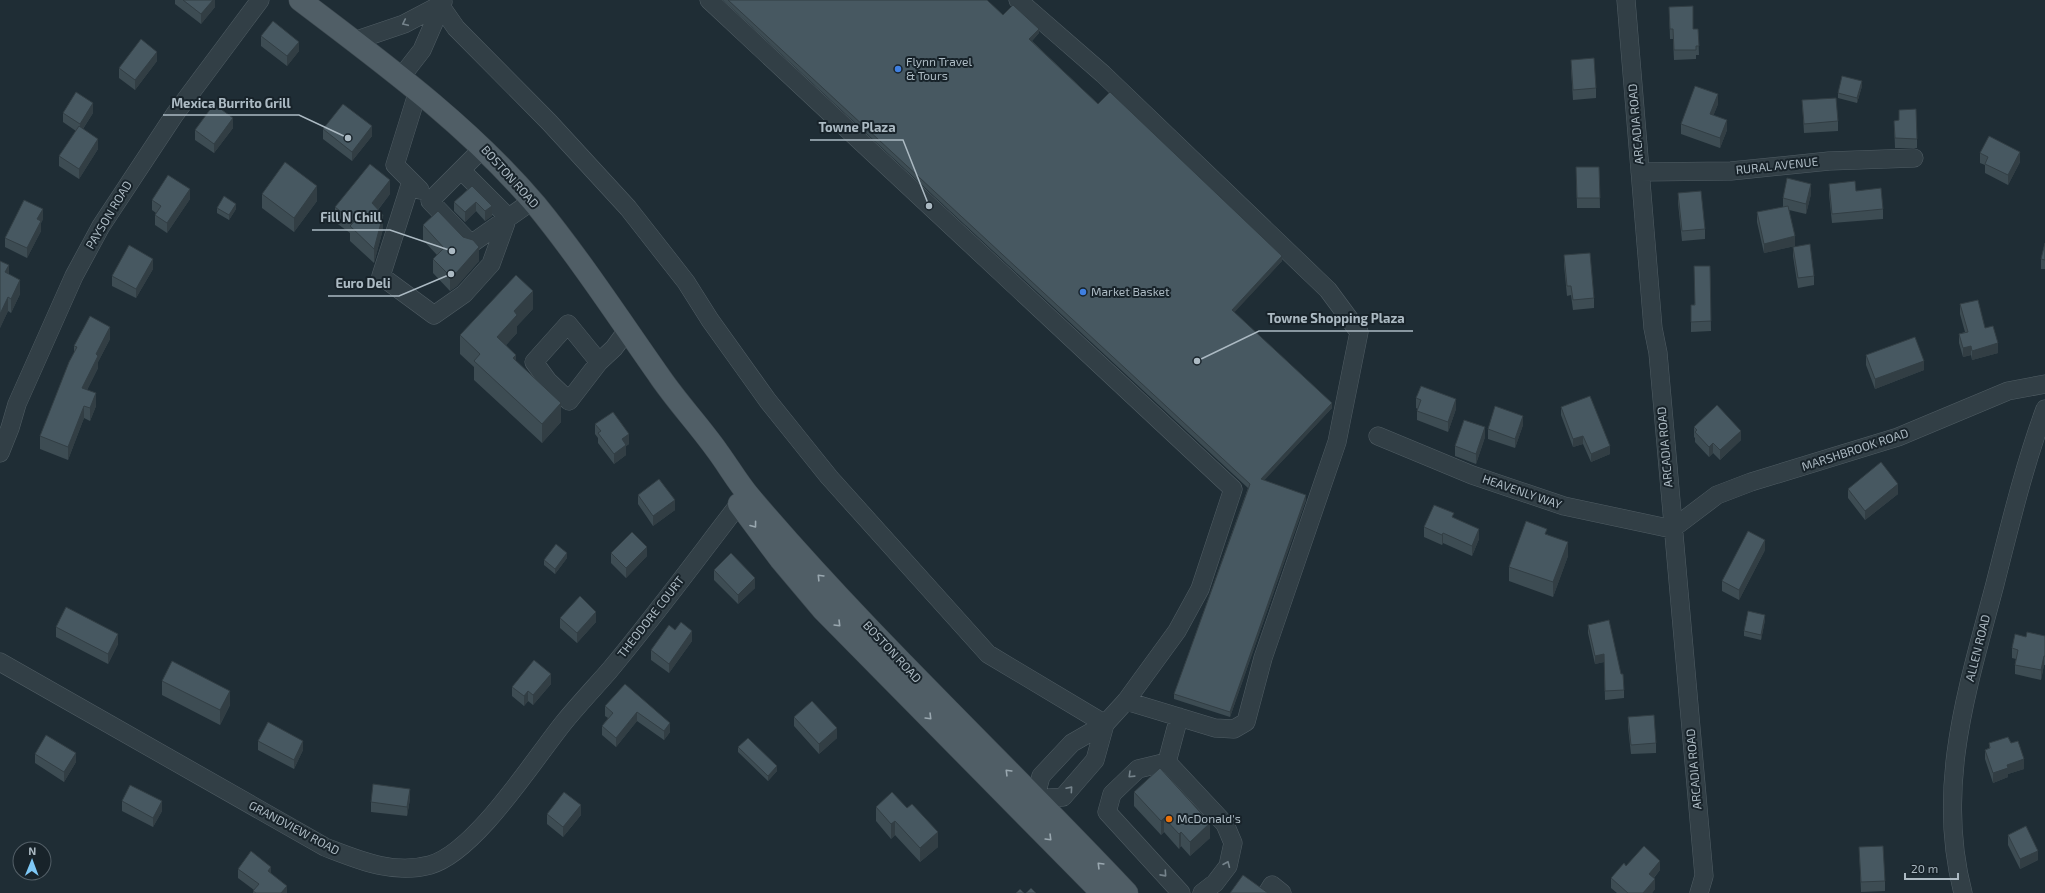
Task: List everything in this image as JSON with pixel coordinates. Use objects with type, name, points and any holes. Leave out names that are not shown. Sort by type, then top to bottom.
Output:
[{"type":"main road","name":"BOSTON ROAD","points":[[300,0],[418,91],[483,148],[532,201],[578,258],[675,397],[718,451],[747,493],[811,568],[1028,805],[1102,893]]},
{"type":"main road","name":"BOSTON ROAD","points":[[675,397],[699,444],[739,504],[780,559],[823,610],[1028,805],[1127,893]]},
{"type":"street","name":"PAYSON ROAD","points":[[0,453],[10,428],[17,404],[74,276],[101,226],[175,114],[260,0]]},
{"type":"street","points":[[709,0],[1233,489],[1200,589],[1177,631],[1126,701],[1105,724],[1072,743],[1041,776],[1028,805]]},
{"type":"street","points":[[1018,0],[1103,74],[1328,290],[1359,332],[1337,442],[1263,658],[1246,722],[1234,729],[1215,728],[1126,701]]},
{"type":"street","name":"ARCADIA ROAD","points":[[1626,0],[1640,172],[1704,876],[1699,893]]},
{"type":"street","points":[[354,41],[404,24],[442,2]]},
{"type":"street","points":[[401,77],[422,50],[442,2]]},
{"type":"street","points":[[442,2],[456,28],[549,122],[628,208],[686,282],[710,320],[768,401],[833,482],[988,654],[1105,724]]},
{"type":"street","points":[[418,91],[395,165],[471,244],[532,201]]},
{"type":"street","points":[[430,201],[483,148]]},
{"type":"street","name":"RURAL AVENUE","points":[[1640,172],[1731,171],[1829,161],[1914,158]]},
{"type":"street","points":[[461,170],[508,218]]},
{"type":"street","points":[[411,182],[381,276],[434,315],[464,294],[491,264],[508,218]]},
{"type":"street","points":[[599,362],[614,348],[628,329]]},
{"type":"street","name":"MARSHBROOK ROAD","points":[[1672,529],[1717,495],[1751,482],[1898,437],[2008,391],[2045,384]]},
{"type":"street","name":"ALLEN ROAD","points":[[1963,893],[1957,859],[1952,786],[1960,719],[2026,466],[2045,409]]},
{"type":"street","name":"HEAVENLY WAY","points":[[1378,436],[1472,474],[1564,506],[1672,529]]},
{"type":"street","name":"THEODORE COURT","points":[[560,728],[667,598],[739,504]]},
{"type":"street","name":"GRANDVIEW ROAD","points":[[0,662],[325,847],[373,865],[388,867],[403,868],[430,865],[447,858],[467,843],[560,728]]},
{"type":"street","points":[[1167,762],[1179,717]]},
{"type":"street","points":[[1028,805],[1064,797],[1095,760],[1105,724]]},
{"type":"street","points":[[1167,762],[1138,769],[1112,794],[1107,812],[1181,893]]},
{"type":"street","points":[[1167,762],[1225,824],[1233,843],[1228,866],[1215,883],[1202,893]]},
{"type":"street","points":[[1267,893],[1272,885],[1282,893]]},
{"type":"building","points":[[183,0],[213,0],[201,14]]},
{"type":"building","points":[[728,0],[987,0],[1003,15],[1013,5],[1039,29],[1029,39],[1098,104],[1110,92],[1282,256],[1232,310],[1332,403],[1261,479],[1306,495],[1230,712],[1174,694],[1250,484]]},
{"type":"building","points":[[1693,6],[1693,29],[1698,29],[1699,46],[1696,46],[1696,50],[1674,50],[1673,29],[1670,29],[1669,7]]},
{"type":"building","points":[[273,21],[299,42],[287,56],[261,36]]},
{"type":"building","points":[[141,39],[157,52],[135,80],[119,68]]},
{"type":"building","points":[[1594,58],[1596,88],[1573,90],[1571,60]]},
{"type":"building","points":[[1842,76],[1862,81],[1857,98],[1838,93]]},
{"type":"building","points":[[1695,86],[1718,94],[1710,114],[1727,120],[1720,138],[1681,124]]},
{"type":"building","points":[[76,92],[93,103],[80,124],[63,113]]},
{"type":"building","points":[[1836,98],[1838,121],[1804,124],[1802,100]]},
{"type":"building","points":[[214,104],[233,118],[214,144],[195,130]]},
{"type":"building","points":[[343,104],[372,126],[352,152],[323,129]]},
{"type":"building","points":[[1916,109],[1917,139],[1895,138],[1894,121],[1899,120],[1899,110]]},
{"type":"building","points":[[79,126],[98,139],[79,169],[59,156]]},
{"type":"building","points":[[1989,136],[2020,152],[2008,175],[1985,164],[1988,157],[1980,153]]},
{"type":"building","points":[[285,162],[317,186],[294,218],[262,194]]},
{"type":"building","points":[[370,164],[390,180],[372,203],[383,215],[374,249],[350,226],[354,222],[335,207]]},
{"type":"building","points":[[1576,167],[1599,167],[1600,198],[1577,198]]},
{"type":"building","points":[[168,175],[190,189],[167,223],[155,215],[161,206],[152,200]]},
{"type":"building","points":[[1787,178],[1811,184],[1806,204],[1783,198]]},
{"type":"building","points":[[1855,181],[1856,191],[1881,188],[1883,209],[1832,214],[1829,184]]},
{"type":"building","points":[[472,186],[492,206],[485,211],[476,202],[465,212],[454,202]]},
{"type":"building","points":[[1701,191],[1705,229],[1682,231],[1678,193]]},
{"type":"building","points":[[224,196],[236,204],[229,215],[217,208]]},
{"type":"building","points":[[24,200],[43,209],[37,219],[41,221],[27,248],[5,238]]},
{"type":"building","points":[[1788,206],[1795,236],[1764,244],[1757,212]]},
{"type":"building","points":[[438,211],[463,237],[473,240],[479,247],[457,272],[450,276],[433,259],[444,248],[423,225]]},
{"type":"building","points":[[2045,243],[2045,260],[2041,259]]},
{"type":"building","points":[[1810,244],[1814,276],[1798,278],[1793,247]]},
{"type":"building","points":[[129,245],[153,259],[136,289],[112,276]]},
{"type":"building","points":[[1590,253],[1594,298],[1573,300],[1571,286],[1567,286],[1564,255]]},
{"type":"building","points":[[0,261],[9,265],[5,272],[20,280],[11,299],[8,297],[0,314]]},
{"type":"building","points":[[1694,266],[1710,266],[1711,321],[1691,322],[1691,305],[1695,305]]},
{"type":"building","points":[[516,275],[533,291],[514,311],[517,315],[497,337],[516,355],[513,358],[561,403],[542,424],[474,361],[480,354],[460,335]]},
{"type":"building","points":[[1978,300],[1985,328],[1993,326],[1998,343],[1972,351],[1971,346],[1963,348],[1959,334],[1968,332],[1960,304]]},
{"type":"building","points":[[90,316],[110,327],[96,354],[98,356],[82,388],[96,393],[90,408],[84,406],[68,447],[40,436],[69,362],[77,347],[74,346]]},
{"type":"building","points":[[1915,337],[1924,361],[1875,379],[1866,355]]},
{"type":"building","points":[[1421,386],[1456,399],[1448,422],[1417,411],[1421,400],[1416,398]]},
{"type":"building","points":[[1590,396],[1610,446],[1591,454],[1583,436],[1573,439],[1561,407]]},
{"type":"building","points":[[1717,405],[1741,431],[1720,450],[1713,443],[1709,447],[1695,432],[1697,430],[1694,427]]},
{"type":"building","points":[[1495,406],[1523,416],[1515,439],[1488,429]]},
{"type":"building","points":[[613,412],[629,434],[622,439],[626,445],[614,454],[598,433],[601,431],[595,424]]},
{"type":"building","points":[[1464,420],[1485,427],[1476,454],[1455,446]]},
{"type":"building","points":[[1881,462],[1898,484],[1865,511],[1848,489]]},
{"type":"building","points":[[659,479],[675,500],[653,516],[638,495]]},
{"type":"building","points":[[1434,505],[1454,513],[1452,517],[1479,529],[1472,546],[1443,533],[1442,535],[1424,527]]},
{"type":"building","points":[[1526,521],[1547,529],[1545,534],[1568,542],[1553,582],[1509,567]]},
{"type":"building","points":[[1748,531],[1765,540],[1739,590],[1722,581]]},
{"type":"building","points":[[632,532],[647,547],[626,568],[611,553]]},
{"type":"building","points":[[556,544],[567,553],[555,569],[544,560]]},
{"type":"building","points":[[731,553],[755,578],[738,595],[714,570]]},
{"type":"building","points":[[580,596],[596,612],[577,633],[560,618]]},
{"type":"building","points":[[66,607],[118,634],[108,654],[56,627]]},
{"type":"building","points":[[1748,611],[1765,615],[1761,635],[1744,631]]},
{"type":"building","points":[[1609,620],[1621,674],[1623,674],[1624,690],[1605,691],[1604,654],[1595,656],[1588,625]]},
{"type":"building","points":[[681,622],[692,631],[669,664],[651,650],[669,625],[675,630]]},
{"type":"building","points":[[2027,632],[2045,636],[2045,656],[2041,670],[2015,665],[2018,650],[2012,648],[2015,634],[2026,637]]},
{"type":"building","points":[[534,660],[551,674],[533,695],[528,691],[524,696],[512,687]]},
{"type":"building","points":[[172,661],[230,691],[220,710],[162,681]]},
{"type":"building","points":[[625,684],[670,723],[664,731],[637,712],[616,738],[602,726],[613,713],[605,706]]},
{"type":"building","points":[[812,701],[837,728],[819,744],[794,717]]},
{"type":"building","points":[[1654,715],[1656,743],[1631,745],[1628,717]]},
{"type":"building","points":[[268,722],[303,741],[294,760],[258,741]]},
{"type":"building","points":[[46,735],[76,753],[64,772],[35,754]]},
{"type":"building","points":[[2008,737],[2011,743],[2018,741],[2024,759],[2007,765],[2008,768],[1993,773],[1985,750],[1990,748],[1989,743]]},
{"type":"building","points":[[748,738],[777,766],[768,776],[738,747]]},
{"type":"building","points":[[1160,768],[1210,823],[1190,842],[1181,832],[1179,834],[1164,818],[1161,821],[1134,792]]},
{"type":"building","points":[[373,784],[410,789],[407,807],[371,802]]},
{"type":"building","points":[[130,785],[162,801],[153,818],[122,801]]},
{"type":"building","points":[[564,792],[581,805],[563,827],[547,814]]},
{"type":"building","points":[[892,792],[907,808],[912,804],[938,832],[920,848],[895,821],[891,824],[876,807]]},
{"type":"building","points":[[2026,826],[2038,851],[2020,859],[2008,835]]},
{"type":"building","points":[[1644,846],[1660,861],[1649,874],[1655,879],[1643,893],[1628,893],[1611,878],[1624,863],[1626,866]]},
{"type":"building","points":[[1883,846],[1885,881],[1861,882],[1859,847]]},
{"type":"building","points":[[251,851],[271,867],[268,871],[287,886],[281,893],[256,893],[253,891],[259,884],[238,869]]},
{"type":"building","points":[[1243,875],[1268,893],[1230,893]]},
{"type":"building","points":[[1031,888],[1036,893],[1026,893]]},
{"type":"building","points":[[1020,889],[1024,893],[1016,893]]},
{"type":"place","name":"Flynn Travel & Tours","points":[[898,69]]},
{"type":"place","name":"Mexica Burrito Grill","points":[[348,138]]},
{"type":"place","name":"Towne Plaza","points":[[929,206]]},
{"type":"place","name":"Fill N Chill","points":[[452,251]]},
{"type":"place","name":"Euro Deli","points":[[451,274]]},
{"type":"place","name":"Market Basket","points":[[1083,292]]},
{"type":"place","name":"Towne Shopping Plaza","points":[[1197,361]]},
{"type":"place","name":"McDonald's","points":[[1169,819]]}]
